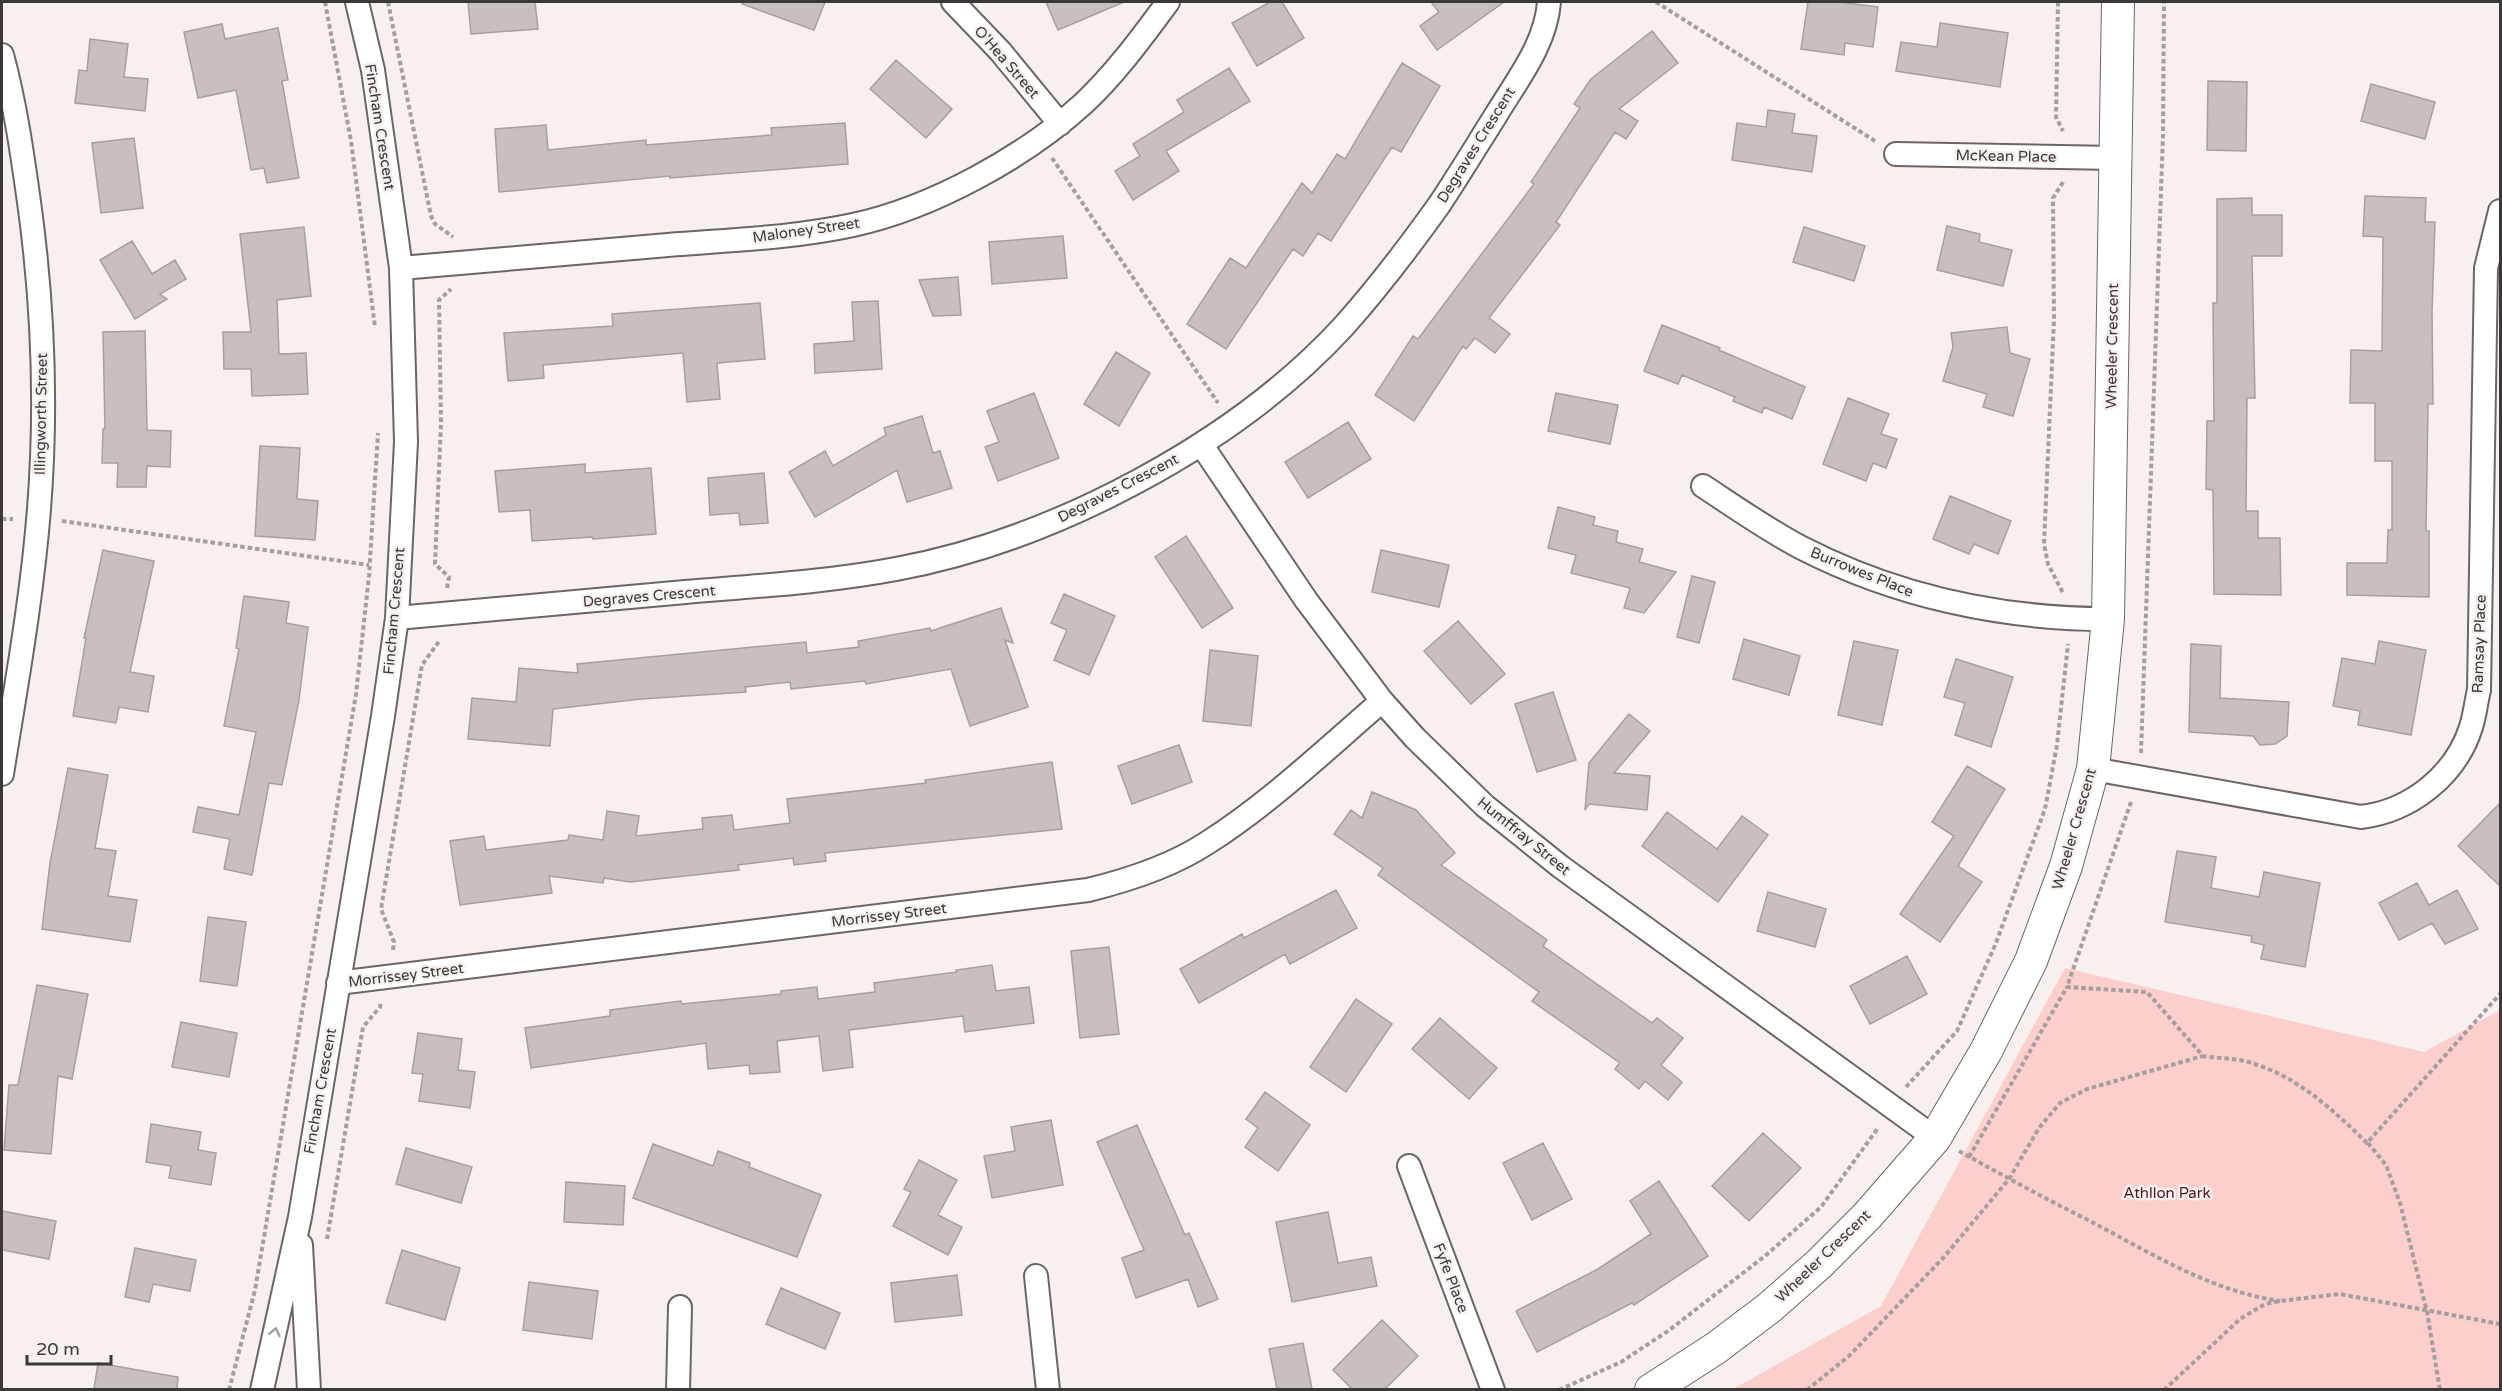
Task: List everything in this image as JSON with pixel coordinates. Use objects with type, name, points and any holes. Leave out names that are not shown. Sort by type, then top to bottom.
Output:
[{"type":"street","name":"Fincham Crescent","points":[[262,1389],[300,1217],[383,716],[397,618],[406,442],[401,268],[372,70],[357,2]]},
{"type":"street","name":"O'Hea Street","points":[[953,2],[1000,51],[1060,124]]},
{"type":"street","name":"Maloney Street","points":[[401,268],[783,235],[854,225],[926,202],[960,187],[1060,124],[1085,102],[1132,51],[1168,2]]},
{"type":"street","name":"Degraves Crescent","points":[[397,618],[809,582],[898,569],[987,546],[1074,513],[1160,469],[1232,423],[1308,360],[1341,328],[1402,258],[1456,180],[1538,46],[1549,2]]},
{"type":"street","name":"Wheeler Crescent","points":[[1651,1389],[1724,1342],[1819,1264],[1867,1216],[1935,1138],[1986,1052],[2031,961],[2066,866],[2093,769],[2108,619],[2118,2]]},
{"type":"street","name":"Illingworth Street","points":[[2,55],[21,140],[37,261],[41,323],[42,436],[38,518],[24,637],[2,774]]},
{"type":"street","name":"McKean Place","points":[[1896,154],[2115,158]]},
{"type":"street","name":"Ramsay Place","points":[[2093,769],[2361,818],[2378,815],[2411,802],[2440,778],[2452,763],[2471,728],[2479,690],[2486,268],[2500,211]]},
{"type":"street","name":"Humffray Street","points":[[1202,444],[1306,600],[1382,701],[1415,738],[1485,806],[1561,867],[1935,1138]]},
{"type":"street","name":"Burrowes Place","points":[[1703,486],[1764,527],[1801,547],[1877,581],[1916,594],[1998,612],[2108,619]]},
{"type":"street","name":"Morrissey Street","points":[[338,983],[1088,890],[1118,882],[1178,859],[1206,844],[1261,805],[1382,701]]},
{"type":"street","name":"Fyfe Place","points":[[1409,1166],[1493,1389]]},
{"type":"street","name":"Fincham Crescent","points":[[300,1217],[309,1389]]},
{"type":"street","points":[[1036,1276],[1048,1389]]},
{"type":"street","points":[[678,1389],[680,1307]]},
{"type":"path","points":[[325,2],[351,141],[375,337]]},
{"type":"path","points":[[388,2],[431,216],[435,224],[455,238]]},
{"type":"path","points":[[1656,2],[1896,154]]},
{"type":"path","points":[[2058,2],[2056,117],[2064,134]]},
{"type":"path","points":[[2140,762],[2163,135],[2164,2]]},
{"type":"path","points":[[1039,139],[1232,423]]},
{"type":"path","points":[[2064,594],[2048,564],[2044,544],[2054,319],[2053,198],[2066,178]]},
{"type":"path","points":[[449,577],[435,564],[441,423],[439,300],[457,284]]},
{"type":"path","points":[[229,1389],[255,1290],[356,694],[369,565],[377,421]]},
{"type":"path","points":[[2,519],[38,518],[369,565]]},
{"type":"path","points":[[1900,1095],[1956,1030],[1996,943],[2041,820],[2057,745],[2068,638]]},
{"type":"path","points":[[394,942],[381,909],[422,665],[440,641]]},
{"type":"path","points":[[1969,1157],[2067,987],[2133,796]]},
{"type":"path","points":[[2067,987],[2147,992],[2203,1056]]},
{"type":"path","points":[[2367,1143],[2500,994]]},
{"type":"path","points":[[327,1245],[363,1027],[380,1007]]},
{"type":"path","points":[[1807,1389],[1857,1347],[1944,1257],[2009,1179],[2039,1128],[2060,1103],[2087,1089],[2203,1056],[2240,1060],[2280,1075],[2322,1100],[2367,1143],[2386,1165],[2400,1203],[2427,1312],[2440,1389]]},
{"type":"path","points":[[1559,1389],[1622,1362],[1668,1331],[1765,1256],[1821,1207],[1879,1126]]},
{"type":"path","points":[[1935,1138],[2146,1252],[2190,1273],[2226,1288],[2280,1301]]},
{"type":"path","points":[[2164,1389],[2240,1318],[2265,1304],[2280,1301],[2340,1294],[2500,1324]]},
{"type":"green space","name":"Athllon Park","points":[[2065,968],[2424,1052],[2500,1010],[2500,1389],[1733,1389],[1881,1306]]},
{"type":"building","points":[[468,2],[535,2],[538,29],[471,34]]},
{"type":"building","points":[[742,2],[825,2],[814,30],[742,4]]},
{"type":"building","points":[[1046,2],[1124,2],[1058,30]]},
{"type":"building","points":[[1270,2],[1282,2],[1304,38],[1257,66],[1232,23]]},
{"type":"building","points":[[1431,2],[1504,2],[1437,50],[1420,26],[1439,12]]},
{"type":"building","points":[[1808,2],[1840,2],[1878,7],[1873,47],[1845,43],[1844,55],[1801,49]]},
{"type":"building","points":[[1940,23],[2008,33],[2000,87],[1896,71],[1901,42],[1937,47]]},
{"type":"building","points":[[222,24],[225,39],[278,28],[288,80],[282,81],[299,178],[267,183],[264,168],[251,170],[236,90],[198,98],[184,32]]},
{"type":"building","points":[[1652,31],[1678,63],[1619,109],[1638,121],[1626,139],[1615,132],[1556,222],[1560,225],[1489,318],[1510,334],[1495,353],[1475,338],[1466,349],[1463,346],[1414,421],[1375,395],[1413,336],[1418,339],[1534,184],[1531,182],[1580,108],[1574,104],[1591,79]]},
{"type":"building","points":[[90,39],[128,44],[124,77],[148,79],[145,111],[75,103],[79,70],[87,71]]},
{"type":"building","points":[[896,60],[952,109],[926,138],[870,89]]},
{"type":"building","points":[[1402,63],[1440,86],[1401,152],[1392,147],[1331,241],[1318,233],[1303,256],[1293,249],[1226,349],[1187,324],[1230,258],[1246,268],[1302,183],[1312,193],[1337,154],[1345,159]]},
{"type":"building","points":[[1229,68],[1250,101],[1166,151],[1179,171],[1133,200],[1115,171],[1140,156],[1133,144],[1184,112],[1177,100]]},
{"type":"building","points":[[2208,81],[2247,82],[2246,151],[2207,150]]},
{"type":"building","points":[[2371,84],[2435,102],[2425,139],[2361,121]]},
{"type":"building","points":[[1768,110],[1795,114],[1792,133],[1817,136],[1812,172],[1732,160],[1737,123],[1766,127]]},
{"type":"building","points":[[845,123],[848,164],[670,178],[670,176],[499,192],[495,129],[546,125],[548,150],[646,140],[646,145],[772,135],[771,128]]},
{"type":"building","points":[[134,138],[143,208],[101,213],[92,143]]},
{"type":"building","points":[[2365,196],[2426,198],[2425,222],[2435,222],[2432,312],[2433,404],[2428,404],[2426,531],[2429,531],[2429,597],[2347,595],[2347,563],[2387,563],[2388,530],[2392,530],[2392,461],[2375,461],[2375,403],[2350,403],[2351,350],[2382,351],[2383,237],[2363,236]]},
{"type":"building","points":[[2252,198],[2252,215],[2282,215],[2282,256],[2252,256],[2255,398],[2247,398],[2246,511],[2258,511],[2258,538],[2280,538],[2281,595],[2214,594],[2213,490],[2206,489],[2207,421],[2214,421],[2213,303],[2217,303],[2217,199]]},
{"type":"building","points":[[1947,226],[1980,234],[1979,242],[2012,250],[2003,286],[1937,270]]},
{"type":"building","points":[[304,227],[311,296],[277,300],[279,354],[306,353],[308,394],[252,396],[251,369],[224,369],[223,332],[251,332],[240,234]]},
{"type":"building","points":[[1804,227],[1865,246],[1854,281],[1793,262]]},
{"type":"building","points":[[1063,236],[1067,278],[992,284],[989,242]]},
{"type":"building","points":[[132,241],[152,274],[175,260],[186,279],[160,294],[167,299],[135,319],[100,260]]},
{"type":"building","points":[[958,277],[961,315],[933,316],[919,280]]},
{"type":"building","points":[[878,301],[882,369],[815,373],[814,344],[854,341],[852,302]]},
{"type":"building","points":[[760,303],[765,359],[717,363],[720,399],[687,402],[683,353],[543,365],[544,378],[508,381],[504,333],[613,326],[612,314]]},
{"type":"building","points":[[1662,325],[1720,348],[1719,350],[1805,387],[1792,419],[1764,407],[1762,413],[1733,401],[1735,397],[1682,375],[1678,384],[1644,371]]},
{"type":"building","points":[[2007,327],[2010,353],[2030,359],[2013,416],[1983,407],[1987,394],[1943,381],[1953,347],[1951,333]]},
{"type":"building","points":[[145,331],[147,430],[171,431],[170,467],[147,466],[146,487],[117,487],[118,463],[102,463],[103,429],[105,429],[103,332]]},
{"type":"building","points":[[1116,352],[1150,373],[1119,426],[1084,404]]},
{"type":"building","points":[[1034,393],[1059,458],[998,481],[985,447],[999,442],[987,411]]},
{"type":"building","points":[[1556,393],[1618,405],[1610,444],[1548,431]]},
{"type":"building","points":[[1848,398],[1889,414],[1881,434],[1897,439],[1886,468],[1873,463],[1866,481],[1823,464]]},
{"type":"building","points":[[922,416],[933,453],[940,451],[952,488],[907,502],[897,470],[815,517],[789,472],[825,451],[833,466],[886,435],[884,428]]},
{"type":"building","points":[[1348,422],[1371,459],[1308,498],[1285,462]]},
{"type":"building","points":[[260,446],[300,448],[297,499],[318,501],[315,540],[255,536]]},
{"type":"building","points":[[585,464],[585,473],[651,468],[656,534],[532,541],[530,510],[499,512],[495,471]]},
{"type":"building","points":[[764,473],[768,523],[740,525],[739,513],[710,515],[708,478]]},
{"type":"building","points":[[1950,496],[2011,521],[1998,554],[1974,544],[1969,554],[1933,539]]},
{"type":"building","points":[[1558,507],[1595,517],[1593,525],[1618,531],[1616,542],[1643,549],[1639,562],[1676,572],[1644,613],[1624,608],[1630,588],[1571,573],[1576,555],[1548,548]]},
{"type":"building","points":[[1186,536],[1233,608],[1202,628],[1155,557]]},
{"type":"building","points":[[103,550],[154,561],[130,672],[154,676],[148,712],[119,707],[116,723],[73,716],[86,638],[84,638]]},
{"type":"building","points":[[1381,550],[1449,565],[1439,607],[1372,592]]},
{"type":"building","points":[[1692,576],[1715,582],[1699,643],[1677,637]]},
{"type":"building","points":[[1064,594],[1115,616],[1089,675],[1054,660],[1067,630],[1051,623]]},
{"type":"building","points":[[244,596],[289,602],[286,623],[308,627],[299,700],[282,785],[269,783],[252,875],[224,869],[230,839],[193,832],[198,807],[239,815],[256,732],[224,726],[239,649],[236,648]]},
{"type":"building","points":[[1001,608],[1013,643],[1005,640],[1028,707],[970,726],[951,669],[866,684],[865,681],[791,689],[790,682],[745,687],[746,692],[641,699],[553,709],[550,746],[468,739],[472,698],[516,702],[519,668],[578,673],[577,664],[806,642],[807,653],[859,647],[858,641],[930,628],[931,631]]},
{"type":"building","points":[[1458,621],[1505,674],[1471,704],[1424,651]]},
{"type":"building","points":[[1744,639],[1800,656],[1789,695],[1733,679]]},
{"type":"building","points":[[1854,641],[1898,650],[1882,725],[1838,715]]},
{"type":"building","points":[[2379,641],[2426,650],[2411,735],[2358,725],[2360,711],[2333,706],[2342,658],[2375,664]]},
{"type":"building","points":[[2191,644],[2221,646],[2220,698],[2289,702],[2287,736],[2275,744],[2260,745],[2253,736],[2189,732]]},
{"type":"building","points":[[1210,650],[1258,656],[1251,726],[1203,721]]},
{"type":"building","points":[[1956,659],[2013,677],[1991,747],[1955,735],[1965,703],[1944,697]]},
{"type":"building","points":[[1553,692],[1576,760],[1537,772],[1515,704]]},
{"type":"building","points":[[1629,714],[1650,731],[1614,773],[1650,776],[1647,810],[1589,804],[1585,810],[1589,763]]},
{"type":"building","points":[[1179,745],[1192,782],[1132,804],[1118,766]]},
{"type":"building","points":[[1052,762],[1062,829],[825,853],[826,861],[794,865],[793,858],[738,865],[739,870],[630,882],[604,878],[603,883],[549,876],[552,893],[460,905],[450,841],[484,836],[486,850],[568,840],[569,835],[603,840],[607,811],[639,816],[636,836],[703,829],[702,818],[732,815],[734,830],[790,823],[787,799],[926,783],[925,780]]},
{"type":"building","points":[[1967,766],[2005,789],[1958,866],[1982,882],[1940,942],[1900,914],[1954,836],[1932,822]]},
{"type":"building","points":[[68,768],[108,775],[95,848],[116,851],[108,896],[137,900],[130,942],[42,929],[50,863]]},
{"type":"building","points":[[1372,792],[1416,810],[1455,853],[1441,865],[1547,940],[1543,946],[1652,1023],[1657,1018],[1683,1038],[1661,1065],[1682,1082],[1668,1100],[1645,1081],[1639,1089],[1615,1069],[1620,1063],[1532,1001],[1539,992],[1378,875],[1383,868],[1334,834],[1351,810],[1362,818]]},
{"type":"building","points":[[2500,803],[2500,886],[2458,846]]},
{"type":"building","points":[[1667,812],[1717,849],[1742,816],[1768,835],[1718,902],[1642,846]]},
{"type":"building","points":[[2177,851],[2216,857],[2211,888],[2259,897],[2264,872],[2320,883],[2305,967],[2261,959],[2264,945],[2251,942],[2252,936],[2165,922]]},
{"type":"building","points":[[2417,883],[2429,905],[2457,890],[2478,929],[2445,944],[2432,923],[2399,940],[2379,903]]},
{"type":"building","points":[[1336,890],[1357,928],[1290,964],[1285,954],[1199,1003],[1180,969],[1242,934],[1244,938]]},
{"type":"building","points":[[1768,892],[1826,909],[1815,947],[1757,931]]},
{"type":"building","points":[[208,917],[246,922],[237,986],[200,981]]},
{"type":"building","points":[[1109,947],[1119,1034],[1080,1038],[1071,951]]},
{"type":"building","points":[[1907,956],[1927,994],[1870,1024],[1850,986]]},
{"type":"building","points":[[992,965],[996,991],[1029,987],[1034,1023],[965,1032],[963,1016],[849,1030],[853,1067],[823,1071],[819,1036],[777,1041],[780,1072],[750,1074],[749,1065],[708,1069],[706,1043],[531,1068],[525,1028],[610,1016],[610,1010],[681,1001],[682,1004],[781,994],[781,991],[817,987],[818,999],[875,992],[874,983]]},
{"type":"building","points":[[37,985],[88,994],[72,1079],[58,1076],[51,1154],[4,1150],[9,1085],[18,1085]]},
{"type":"building","points":[[1356,999],[1392,1024],[1346,1092],[1310,1067]]},
{"type":"building","points":[[1440,1018],[1497,1068],[1469,1099],[1412,1049]]},
{"type":"building","points":[[181,1022],[237,1033],[229,1077],[172,1067]]},
{"type":"building","points":[[418,1033],[462,1039],[458,1070],[475,1072],[470,1108],[419,1101],[423,1074],[412,1073]]},
{"type":"building","points":[[1265,1092],[1310,1125],[1278,1171],[1245,1147],[1258,1128],[1246,1119]]},
{"type":"building","points":[[1051,1120],[1063,1185],[992,1198],[984,1156],[1015,1151],[1011,1127]]},
{"type":"building","points":[[151,1124],[201,1132],[198,1150],[216,1153],[211,1185],[169,1178],[171,1166],[146,1162]]},
{"type":"building","points":[[1137,1125],[1185,1235],[1189,1233],[1218,1299],[1198,1307],[1188,1279],[1136,1298],[1122,1258],[1144,1250],[1097,1142]]},
{"type":"building","points":[[1763,1133],[1801,1168],[1749,1221],[1712,1186]]},
{"type":"building","points":[[1543,1143],[1572,1199],[1532,1220],[1503,1163]]},
{"type":"building","points":[[653,1144],[713,1166],[718,1151],[750,1163],[749,1167],[821,1195],[797,1257],[633,1198]]},
{"type":"building","points":[[406,1148],[472,1167],[461,1203],[396,1184]]},
{"type":"building","points":[[919,1160],[957,1180],[938,1215],[962,1227],[948,1255],[893,1226],[911,1192],[904,1189]]},
{"type":"building","points":[[1659,1181],[1708,1256],[1634,1305],[1632,1303],[1537,1352],[1516,1311],[1598,1269],[1651,1234],[1630,1201]]},
{"type":"building","points":[[566,1182],[625,1186],[623,1225],[564,1222]]},
{"type":"building","points":[[2,1211],[56,1221],[49,1259],[2,1250]]},
{"type":"building","points":[[1328,1212],[1338,1263],[1371,1257],[1377,1286],[1292,1302],[1276,1222]]},
{"type":"building","points":[[135,1248],[196,1260],[190,1291],[153,1284],[149,1302],[125,1297]]},
{"type":"building","points":[[402,1250],[460,1268],[445,1320],[386,1303]]},
{"type":"building","points":[[957,1275],[962,1315],[895,1322],[891,1283]]},
{"type":"building","points":[[529,1282],[598,1291],[592,1339],[523,1330]]},
{"type":"building","points":[[781,1288],[840,1313],[825,1349],[766,1324]]},
{"type":"building","points":[[1382,1320],[1418,1356],[1385,1389],[1352,1389],[1333,1370]]},
{"type":"building","points":[[1303,1343],[1312,1389],[1277,1389],[1269,1349]]},
{"type":"building","points":[[98,1363],[178,1377],[177,1389],[94,1389]]}]
